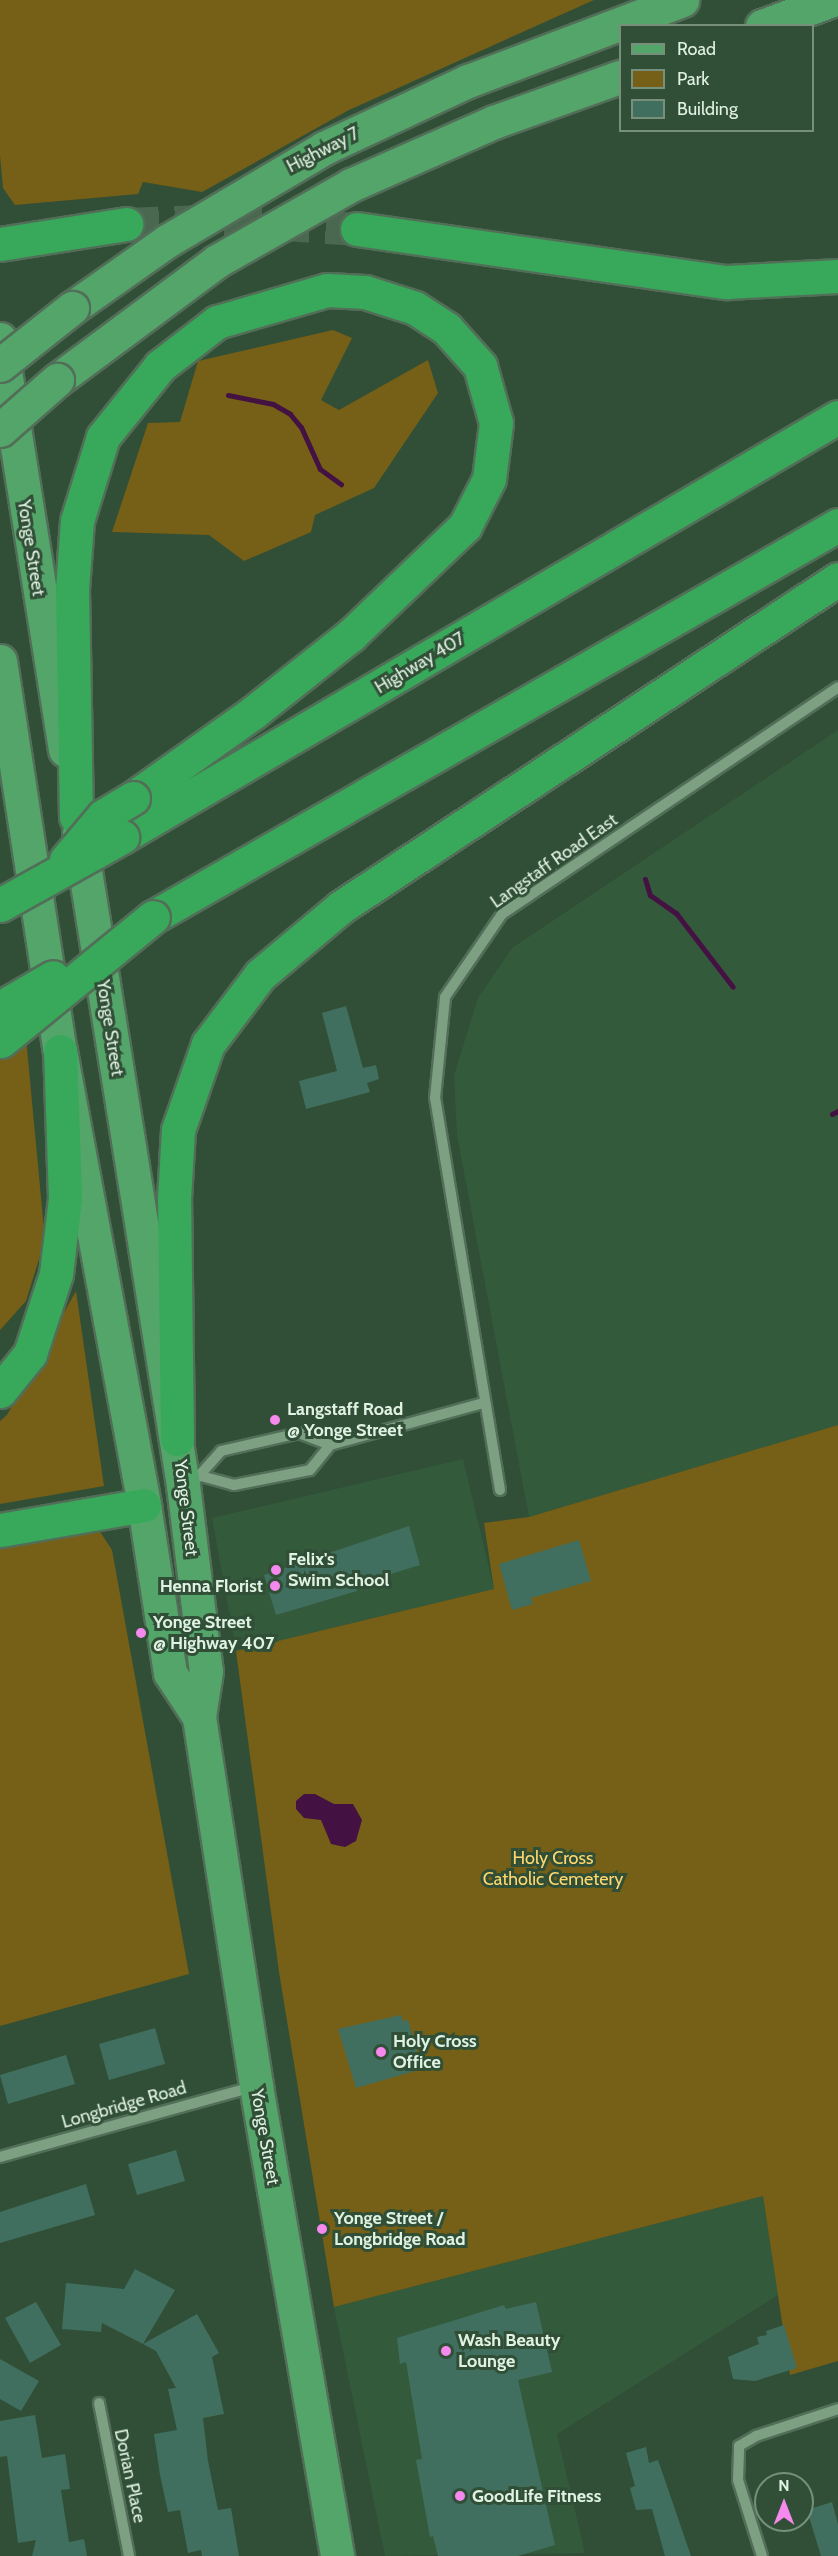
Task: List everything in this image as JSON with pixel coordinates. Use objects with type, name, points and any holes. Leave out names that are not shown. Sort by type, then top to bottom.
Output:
[{"type":"highway","points":[[0,244],[126,224]]},
{"type":"highway","points":[[357,229],[727,282],[838,276]]},
{"type":"highway","points":[[51,878],[103,816],[133,798],[254,712],[351,635],[465,526],[489,479],[496,423],[480,366],[447,329],[415,308],[364,292],[327,290],[217,322],[160,366],[103,437],[83,490],[74,552],[76,817]]},
{"type":"highway","name":"Highway 407","points":[[0,905],[122,837],[838,417]]},
{"type":"highway","points":[[0,1008],[153,917],[838,525]]},
{"type":"highway","points":[[177,1439],[174,1199],[178,1130],[208,1044],[260,975],[341,907],[838,579]]},
{"type":"highway","points":[[0,1041],[153,917]]},
{"type":"highway","points":[[0,1391],[30,1354],[46,1314],[56,1274],[65,1198],[60,1051]]},
{"type":"highway","points":[[0,1530],[144,1505]]},
{"type":"main road","points":[[767,24],[832,0]]},
{"type":"main road","name":"Highway 7","points":[[0,365],[72,308],[167,241],[324,148],[468,81],[670,3]]},
{"type":"main road","points":[[0,430],[57,380],[217,261],[351,185],[494,122],[619,78]]},
{"type":"main road","name":"Yonge Street","points":[[0,339],[177,1439],[192,1480],[206,1671],[199,1717],[256,2086],[337,2556]]},
{"type":"main road","name":"Yonge Street","points":[[0,661],[60,1051],[144,1505],[170,1673],[199,1717]]},
{"type":"main road","points":[[144,1505],[192,1480]]},
{"type":"street","name":"Langstaff Road East","points":[[500,1490],[435,1098],[445,997],[502,914],[838,687]]},
{"type":"street","points":[[192,1480],[234,1485],[310,1470],[330,1445],[484,1403]]},
{"type":"street","points":[[192,1480],[220,1451],[299,1433],[330,1445]]},
{"type":"street","name":"Longbridge Road","points":[[0,2157],[256,2086]]},
{"type":"street","name":"Dorian Place","points":[[99,2403],[129,2556]]},
{"type":"street","points":[[762,2556],[738,2480],[739,2446],[756,2436],[838,2409]]},
{"type":"shaded area","points":[[838,730],[838,1425],[529,1517],[457,1135],[454,1075],[478,998],[512,948]]},
{"type":"shaded area","points":[[463,1459],[494,1589],[236,1651],[212,1518]]},
{"type":"shaded area","points":[[304,1794],[315,1794],[334,1804],[353,1804],[362,1820],[356,1841],[345,1847],[331,1844],[321,1820],[304,1818],[296,1809],[296,1801]]},
{"type":"shaded area","points":[[763,2196],[778,2295],[557,2434],[585,2553],[385,2556],[334,2307]]},
{"type":"green space","points":[[0,0],[594,0],[349,110],[202,192],[143,182],[138,194],[15,205],[3,188],[0,156]]},
{"type":"green space","points":[[333,330],[352,338],[321,400],[339,410],[428,360],[438,393],[374,488],[315,515],[311,532],[244,561],[209,535],[112,532],[148,423],[180,422],[198,361]]},
{"type":"green space","points":[[26,1038],[45,1240],[26,1301],[0,1330],[0,1056]]},
{"type":"green space","points":[[76,1291],[104,1486],[0,1504],[0,1421],[7,1415]]},
{"type":"green space","name":"Holy Cross Catholic Cemetery","points":[[838,1425],[838,2361],[790,2375],[763,2196],[334,2307],[279,1972],[236,1651],[494,1589],[484,1523],[529,1517]]},
{"type":"green space","points":[[99,1530],[112,1550],[189,1974],[0,2026],[0,1542]]},
{"type":"building","points":[[346,1006],[363,1068],[376,1065],[379,1079],[367,1083],[370,1092],[306,1109],[299,1081],[337,1071],[322,1013]]},
{"type":"building","points":[[409,1526],[420,1565],[355,1585],[357,1591],[276,1615],[264,1575]]},
{"type":"building","points":[[579,1540],[591,1581],[531,1598],[533,1604],[512,1610],[499,1564]]},
{"type":"building","name":"Holy Cross Office","points":[[401,2015],[403,2021],[408,2020],[422,2069],[356,2088],[338,2029]]},
{"type":"building","points":[[155,2028],[165,2064],[109,2080],[99,2044]]},
{"type":"building","points":[[66,2055],[75,2084],[8,2104],[0,2075]]},
{"type":"building","points":[[176,2150],[185,2181],[137,2195],[128,2164]]},
{"type":"building","points":[[86,2184],[95,2215],[0,2243],[0,2212]]},
{"type":"building","points":[[135,2269],[175,2290],[143,2344],[102,2323],[101,2332],[62,2329],[66,2283],[124,2289]]},
{"type":"building","points":[[36,2302],[61,2345],[30,2363],[5,2318]]},
{"type":"building","points":[[536,2302],[552,2372],[518,2380],[555,2545],[518,2556],[438,2556],[433,2536],[430,2537],[416,2460],[422,2459],[406,2362],[400,2364],[397,2338],[504,2305],[506,2309]]},
{"type":"building","points":[[197,2314],[219,2353],[212,2357],[224,2414],[203,2418],[208,2461],[218,2510],[231,2508],[239,2556],[202,2556],[201,2550],[188,2553],[180,2510],[168,2512],[160,2475],[154,2434],[177,2430],[168,2389],[176,2388],[156,2351],[143,2344]]},
{"type":"building","points":[[784,2325],[797,2368],[755,2381],[733,2379],[728,2357],[759,2344],[757,2337],[767,2335],[766,2331]]},
{"type":"building","points":[[0,2359],[39,2381],[21,2411],[0,2399]]},
{"type":"building","points":[[35,2415],[42,2458],[65,2454],[70,2489],[61,2490],[69,2542],[84,2539],[87,2556],[32,2556],[36,2540],[18,2543],[7,2456],[0,2457],[0,2421]]},
{"type":"building","points":[[646,2447],[649,2463],[658,2460],[691,2556],[665,2556],[652,2509],[636,2510],[630,2488],[635,2486],[626,2453]]},
{"type":"building","points":[[832,2502],[838,2524],[838,2556],[821,2556],[814,2532],[814,2508]]},
{"type":"waterway","points":[[228,395],[273,404],[290,414],[301,427],[320,469],[341,484]]},
{"type":"waterway","points":[[645,879],[650,895],[676,913],[733,987]]},
{"type":"waterway","points":[[832,1114],[838,1111]]},
{"type":"tunnel","points":[[126,224],[228,220],[357,229]]},
{"type":"place","name":"Langstaff Road @ Yonge Street","points":[[275,1420]]},
{"type":"place","name":"Felix's Swim School","points":[[276,1570]]},
{"type":"place","name":"Henna Florist","points":[[275,1586]]},
{"type":"place","name":"Yonge Street @ Highway 407","points":[[141,1633]]},
{"type":"place","name":"Holy Cross Office","points":[[381,2052]]},
{"type":"place","name":"Yonge Street / Longbridge Road","points":[[322,2229]]},
{"type":"place","name":"Wash Beauty Lounge","points":[[446,2351]]},
{"type":"place","name":"GoodLife Fitness","points":[[460,2496]]}]
